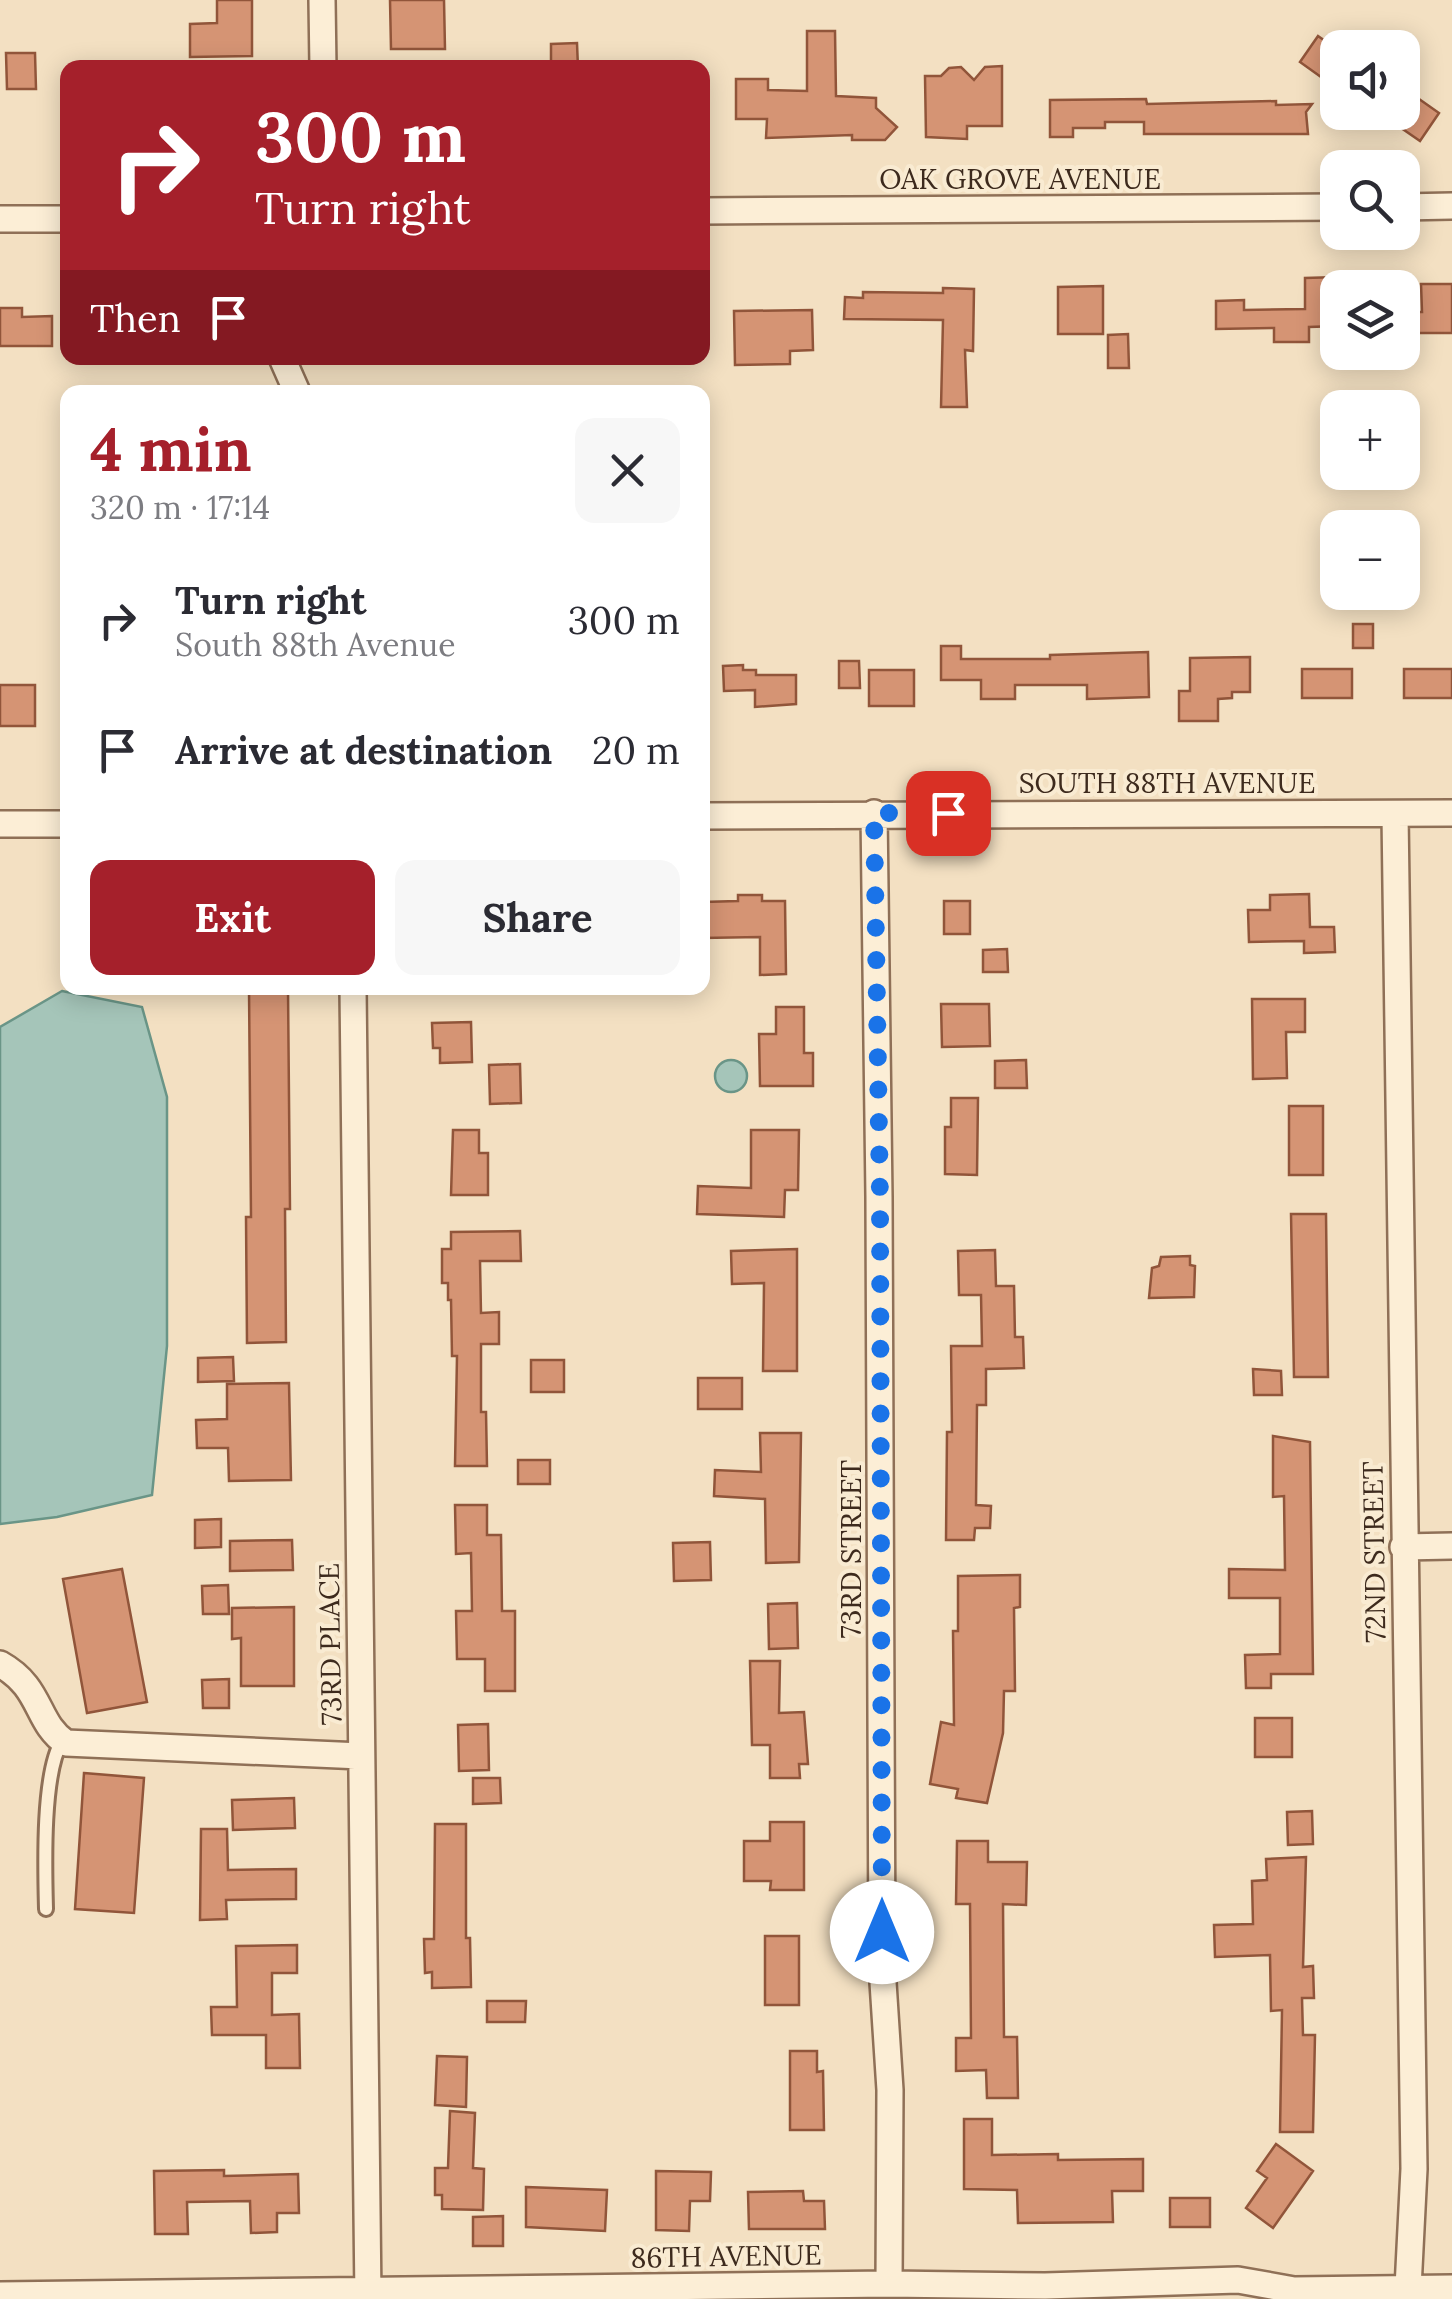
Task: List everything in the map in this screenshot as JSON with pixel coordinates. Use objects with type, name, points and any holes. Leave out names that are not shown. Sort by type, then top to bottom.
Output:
[{"type":"street","points":[[322,0],[323,60]]},
{"type":"street","points":[[1420,207],[1452,206]]},
{"type":"street","name":"OAK GROVE AVENUE","points":[[710,212],[1320,207]]},
{"type":"street","points":[[0,219],[60,218]]},
{"type":"street","name":"73RD STREET","points":[[874,813],[880,1198],[882,1967],[890,2090],[888,2284]]},
{"type":"street","name":"SOUTH 88TH AVENUE","points":[[710,816],[1452,813]]},
{"type":"street","name":"72ND STREET","points":[[1395,814],[1414,2169],[1408,2288]]},
{"type":"street","points":[[0,824],[60,824]]},
{"type":"street","name":"73RD PLACE","points":[[353,995],[367,2294]]},
{"type":"street","points":[[1404,1547],[1452,1546]]},
{"type":"street","points":[[0,1664],[26,1682],[48,1724],[62,1740],[78,1745],[361,1756]]},
{"type":"street","name":"86TH AVENUE","points":[[0,2295],[367,2294],[888,2284],[1045,2286],[1238,2280],[1294,2290],[1452,2288]]},
{"type":"lane","points":[[46,1909],[49,1798],[54,1753],[62,1740]]},
{"type":"shaded area","points":[[60,992],[142,1007],[167,1097],[167,1346],[152,1495],[57,1517],[0,1524],[0,1027]]},
{"type":"shaded area","points":[[731,1060],[743,1064],[747,1076],[743,1088],[731,1092],[719,1088],[715,1076],[719,1064]]},
{"type":"building","points":[[217,0],[252,0],[252,56],[190,57],[190,24],[217,23]]},
{"type":"building","points":[[390,0],[444,0],[445,49],[391,49]]},
{"type":"building","points":[[807,31],[835,31],[836,96],[876,98],[876,108],[897,127],[885,140],[852,140],[852,135],[766,138],[767,119],[736,119],[736,79],[768,79],[768,90],[807,91]]},
{"type":"building","points":[[1318,36],[1320,37],[1320,76],[1300,62]]},
{"type":"building","points":[[577,43],[578,60],[551,60],[551,44]]},
{"type":"building","points":[[6,53],[35,53],[36,89],[7,89]]},
{"type":"building","points":[[1002,66],[1002,126],[967,126],[967,139],[926,137],[925,76],[941,76],[949,68],[961,67],[974,80],[985,67]]},
{"type":"building","points":[[1146,99],[1147,104],[1312,104],[1306,112],[1308,134],[1144,134],[1144,122],[1105,122],[1105,128],[1073,128],[1073,137],[1050,137],[1050,100]]},
{"type":"building","points":[[1420,100],[1439,113],[1420,141],[1404,130],[1420,130]]},
{"type":"building","points":[[1305,278],[1320,278],[1320,327],[1309,327],[1309,342],[1274,342],[1274,328],[1216,329],[1216,301],[1244,300],[1244,310],[1305,309]]},
{"type":"building","points":[[1421,284],[1452,284],[1452,333],[1420,333]]},
{"type":"building","points":[[1103,286],[1103,334],[1058,334],[1058,287]]},
{"type":"building","points":[[943,288],[974,289],[973,351],[965,350],[967,407],[941,407],[943,320],[844,319],[845,297],[863,298],[863,292],[943,293]]},
{"type":"building","points":[[0,308],[22,308],[22,317],[52,316],[52,346],[0,346]]},
{"type":"building","points":[[812,310],[813,350],[790,351],[790,364],[735,365],[734,311]]},
{"type":"building","points":[[1128,334],[1129,368],[1108,368],[1108,335]]},
{"type":"building","points":[[1353,624],[1373,624],[1373,648],[1353,648]]},
{"type":"building","points":[[941,646],[961,646],[961,659],[1050,659],[1050,655],[1148,652],[1149,697],[1087,699],[1087,685],[1015,685],[1015,699],[981,699],[981,680],[941,680]]},
{"type":"building","points":[[1250,657],[1250,692],[1232,692],[1232,698],[1218,699],[1218,721],[1179,721],[1179,691],[1190,691],[1190,658]]},
{"type":"building","points":[[839,661],[859,661],[860,688],[839,688]]},
{"type":"building","points":[[743,665],[743,670],[756,670],[756,675],[796,675],[796,704],[755,707],[755,690],[724,691],[723,666]]},
{"type":"building","points":[[1302,669],[1352,669],[1352,698],[1302,698]]},
{"type":"building","points":[[1404,669],[1452,669],[1452,698],[1404,698]]},
{"type":"building","points":[[869,670],[914,670],[914,706],[869,706]]},
{"type":"building","points":[[0,685],[35,685],[35,726],[0,726]]},
{"type":"building","points":[[1309,894],[1310,927],[1334,927],[1335,952],[1304,953],[1304,941],[1249,942],[1248,910],[1270,910],[1270,895]]},
{"type":"building","points":[[738,895],[762,895],[762,901],[785,901],[786,974],[760,975],[760,937],[710,938],[710,902],[738,901]]},
{"type":"building","points":[[944,901],[970,901],[970,934],[944,934]]},
{"type":"building","points":[[1007,949],[1008,972],[983,972],[983,950]]},
{"type":"building","points":[[249,995],[288,995],[290,1209],[285,1209],[286,1342],[247,1343],[246,1217],[251,1217]]},
{"type":"building","points":[[1252,999],[1305,999],[1305,1032],[1286,1032],[1287,1078],[1253,1079]]},
{"type":"building","points":[[941,1004],[989,1004],[990,1046],[942,1047]]},
{"type":"building","points":[[776,1007],[804,1007],[804,1053],[813,1053],[813,1086],[760,1086],[759,1034],[776,1034]]},
{"type":"building","points":[[471,1022],[472,1062],[440,1063],[440,1048],[433,1048],[432,1023]]},
{"type":"building","points":[[1026,1060],[1027,1088],[995,1088],[995,1061]]},
{"type":"building","points":[[520,1064],[521,1103],[490,1104],[489,1065]]},
{"type":"building","points":[[951,1098],[978,1098],[977,1175],[945,1174],[945,1127],[951,1127]]},
{"type":"building","points":[[1289,1106],[1323,1106],[1323,1175],[1289,1175]]},
{"type":"building","points":[[453,1130],[479,1130],[479,1153],[488,1153],[488,1195],[451,1195]]},
{"type":"building","points":[[751,1130],[799,1130],[798,1190],[785,1190],[784,1217],[697,1214],[698,1186],[751,1188]]},
{"type":"building","points":[[1291,1214],[1326,1214],[1328,1377],[1294,1377]]},
{"type":"building","points":[[520,1231],[521,1261],[480,1261],[481,1313],[499,1312],[499,1344],[481,1344],[481,1412],[486,1412],[487,1466],[455,1466],[457,1356],[452,1356],[451,1300],[448,1283],[442,1283],[442,1249],[451,1249],[451,1232]]},
{"type":"building","points":[[797,1249],[797,1371],[763,1371],[764,1283],[732,1284],[731,1251]]},
{"type":"building","points":[[995,1250],[996,1286],[1014,1286],[1015,1337],[1023,1337],[1024,1368],[986,1369],[986,1405],[977,1405],[976,1505],[991,1506],[990,1528],[975,1528],[974,1540],[946,1540],[947,1432],[952,1432],[951,1346],[982,1346],[981,1295],[959,1295],[958,1251]]},
{"type":"building","points":[[1190,1256],[1190,1265],[1195,1266],[1194,1297],[1149,1298],[1152,1268],[1159,1266],[1161,1257]]},
{"type":"building","points":[[233,1357],[234,1381],[198,1382],[198,1358]]},
{"type":"building","points":[[531,1360],[564,1360],[564,1392],[531,1392]]},
{"type":"building","points":[[1253,1369],[1281,1371],[1282,1395],[1254,1395]]},
{"type":"building","points":[[698,1378],[742,1378],[742,1409],[698,1409]]},
{"type":"building","points":[[289,1383],[291,1480],[229,1481],[228,1448],[197,1448],[196,1420],[227,1419],[227,1384]]},
{"type":"building","points":[[760,1433],[801,1433],[799,1562],[766,1563],[765,1499],[714,1496],[715,1470],[761,1472]]},
{"type":"building","points":[[1273,1436],[1310,1442],[1313,1674],[1271,1674],[1271,1688],[1246,1688],[1245,1655],[1280,1654],[1280,1598],[1229,1598],[1229,1569],[1285,1570],[1284,1496],[1273,1497]]},
{"type":"building","points":[[518,1460],[550,1460],[550,1484],[518,1484]]},
{"type":"building","points":[[455,1505],[487,1505],[487,1535],[501,1535],[502,1611],[515,1611],[515,1691],[485,1691],[485,1659],[457,1659],[456,1611],[472,1611],[471,1553],[456,1554]]},
{"type":"building","points":[[221,1519],[221,1547],[195,1548],[195,1520]]},
{"type":"building","points":[[292,1540],[293,1570],[230,1571],[230,1541]]},
{"type":"building","points":[[710,1542],[711,1580],[674,1581],[673,1543]]},
{"type":"building","points":[[122,1569],[147,1702],[87,1713],[63,1579]]},
{"type":"building","points":[[1020,1575],[1020,1607],[1014,1608],[1015,1691],[1004,1691],[1003,1733],[987,1803],[956,1798],[958,1789],[930,1784],[941,1722],[954,1725],[953,1631],[958,1631],[958,1576]]},
{"type":"building","points":[[228,1585],[229,1614],[203,1614],[202,1586]]},
{"type":"building","points":[[797,1603],[798,1648],[769,1649],[768,1604]]},
{"type":"building","points":[[294,1607],[294,1686],[241,1686],[241,1638],[232,1639],[232,1608]]},
{"type":"building","points":[[750,1661],[780,1661],[779,1713],[804,1712],[808,1764],[799,1764],[800,1778],[770,1778],[770,1745],[752,1745]]},
{"type":"building","points":[[229,1679],[229,1708],[203,1708],[202,1680]]},
{"type":"building","points":[[1255,1718],[1292,1718],[1292,1757],[1255,1757]]},
{"type":"building","points":[[488,1724],[489,1770],[459,1771],[458,1725]]},
{"type":"building","points":[[84,1773],[144,1778],[134,1913],[75,1909]]},
{"type":"building","points":[[473,1778],[500,1778],[501,1803],[473,1804]]},
{"type":"building","points":[[294,1798],[295,1828],[233,1830],[232,1800]]},
{"type":"building","points":[[1312,1811],[1313,1844],[1288,1845],[1287,1812]]},
{"type":"building","points":[[770,1822],[804,1822],[804,1890],[770,1890],[771,1881],[744,1881],[744,1841],[770,1841]]},
{"type":"building","points":[[435,1824],[466,1824],[466,1938],[470,1938],[471,1987],[432,1988],[432,1972],[425,1973],[424,1939],[434,1939]]},
{"type":"building","points":[[201,1829],[227,1829],[228,1870],[296,1869],[296,1899],[226,1900],[227,1919],[200,1920]]},
{"type":"building","points":[[957,1841],[988,1841],[988,1862],[1027,1862],[1026,1905],[1003,1904],[1004,2037],[1017,2037],[1018,2098],[987,2098],[986,2070],[956,2071],[956,2038],[971,2038],[970,1904],[956,1904]]},
{"type":"building","points":[[1306,1857],[1303,1967],[1313,1966],[1314,1998],[1302,1998],[1303,2035],[1315,2035],[1313,2132],[1280,2132],[1282,2010],[1271,2011],[1270,1955],[1215,1957],[1214,1925],[1253,1924],[1252,1881],[1267,1880],[1266,1859]]},
{"type":"building","points":[[765,1936],[799,1936],[799,2005],[765,2005]]},
{"type":"building","points":[[297,1945],[297,1973],[272,1973],[272,2015],[299,2014],[300,2068],[266,2068],[266,2035],[212,2035],[211,2007],[237,2007],[236,1946]]},
{"type":"building","points":[[487,2001],[526,2001],[525,2022],[487,2022]]},
{"type":"building","points":[[790,2051],[817,2051],[817,2072],[823,2071],[824,2130],[790,2130]]},
{"type":"building","points":[[437,2056],[467,2057],[466,2107],[435,2105]]},
{"type":"building","points":[[450,2111],[475,2113],[473,2168],[484,2169],[483,2210],[442,2209],[442,2195],[435,2195],[435,2168],[448,2168]]},
{"type":"building","points":[[964,2119],[992,2119],[992,2155],[1058,2154],[1058,2160],[1143,2159],[1143,2191],[1112,2191],[1113,2222],[1018,2223],[1017,2190],[964,2189]]},
{"type":"building","points":[[1276,2144],[1313,2171],[1273,2228],[1246,2208],[1267,2178],[1257,2171]]},
{"type":"building","points":[[224,2170],[224,2176],[298,2174],[299,2213],[277,2213],[277,2232],[251,2233],[250,2201],[187,2202],[188,2234],[155,2234],[154,2171]]},
{"type":"building","points":[[656,2171],[711,2172],[710,2201],[690,2201],[689,2231],[656,2230]]},
{"type":"building","points":[[526,2187],[607,2190],[605,2231],[526,2227]]},
{"type":"building","points":[[803,2191],[804,2201],[824,2201],[825,2229],[749,2229],[748,2192]]},
{"type":"building","points":[[1170,2198],[1210,2198],[1210,2227],[1170,2227]]},
{"type":"building","points":[[503,2216],[503,2246],[473,2246],[473,2217]]},
{"type":"route","points":[[882,1932],[880,1198],[874,813],[948,813]]}]
